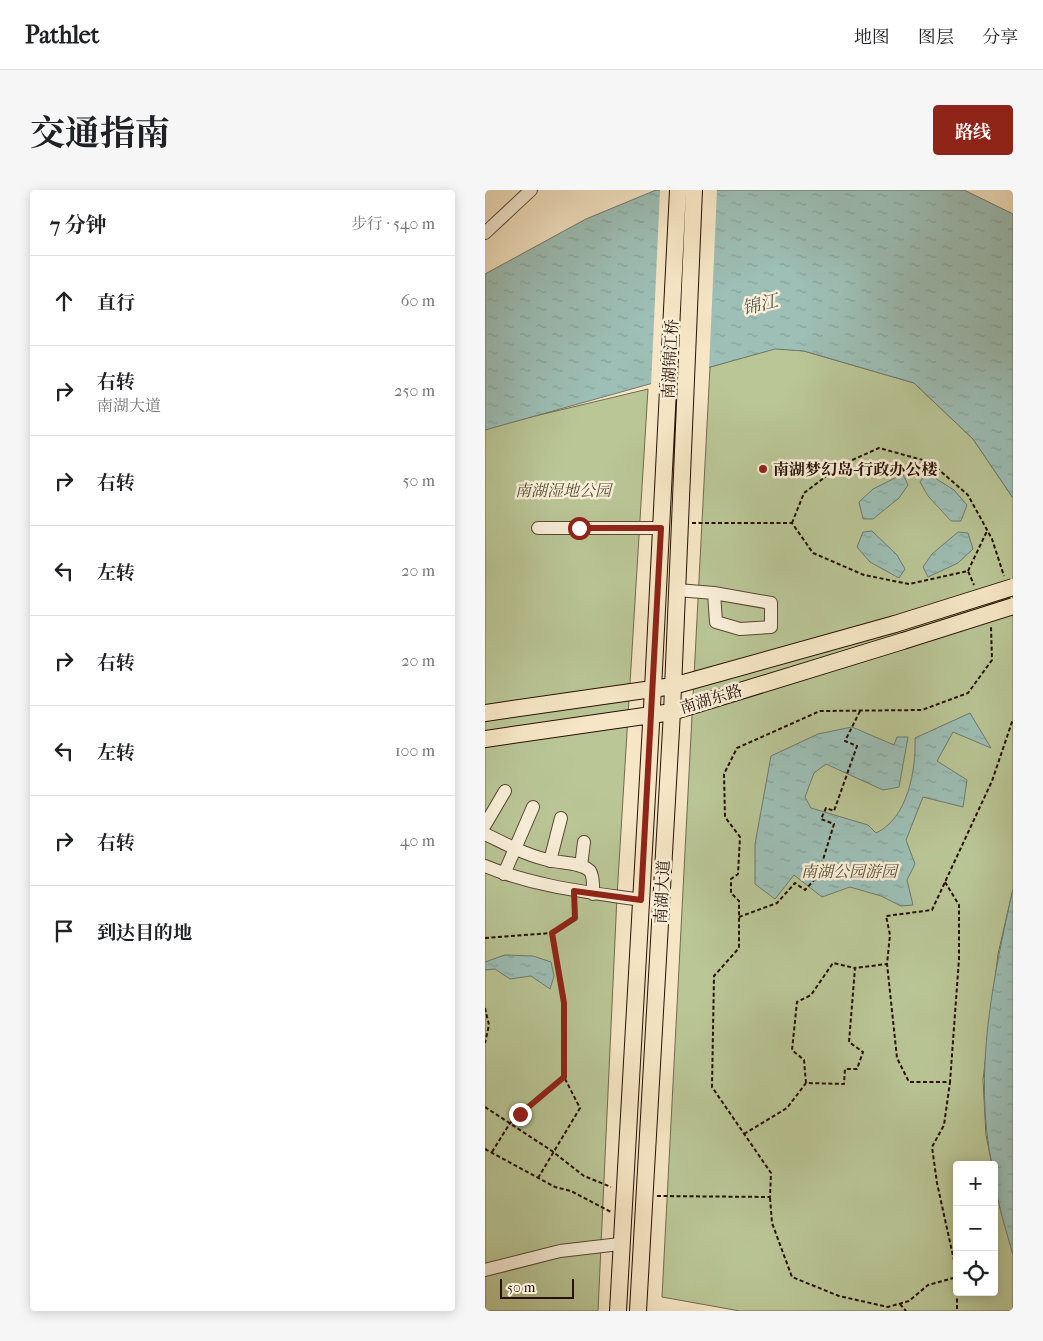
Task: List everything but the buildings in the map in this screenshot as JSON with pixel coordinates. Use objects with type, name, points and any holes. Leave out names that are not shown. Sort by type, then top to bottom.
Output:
[{"type":"main road","name":"南湖锦江桥","points":[[661,528],[678,190]]},
{"type":"main road","name":"南湖锦江桥","points":[[681,523],[694,190]]},
{"type":"main road","name":"南湖大道","points":[[638,1311],[681,523]]},
{"type":"main road","name":"南湖大道","points":[[617,1311],[661,528]]},
{"type":"main road","name":"南湖东路","points":[[485,713],[673,686],[895,624],[1010,586]]},
{"type":"main road","name":"南湖东路","points":[[485,739],[672,712],[1013,606]]},
{"type":"street","points":[[485,232],[531,190]]},
{"type":"street","points":[[538,528],[661,528]]},
{"type":"street","points":[[677,590],[714,593],[771,604],[771,627],[740,629],[716,622],[714,593]]},
{"type":"street","points":[[485,825],[505,791]]},
{"type":"street","points":[[504,874],[533,806]]},
{"type":"street","points":[[550,861],[561,818]]},
{"type":"street","points":[[485,834],[550,861],[581,866],[589,870],[593,877],[593,894]]},
{"type":"street","points":[[581,866],[584,842]]},
{"type":"street","points":[[485,866],[504,874],[574,891],[641,900]]},
{"type":"street","points":[[485,1270],[561,1251],[620,1252]]},
{"type":"path","points":[[792,523],[804,493],[841,465],[879,448],[930,462],[968,495],[987,531],[1010,586]]},
{"type":"path","points":[[681,523],[792,523]]},
{"type":"path","points":[[792,523],[813,553],[864,575],[909,584],[968,571]]},
{"type":"path","points":[[976,589],[968,571],[987,531]]},
{"type":"path","points":[[953,1277],[928,1285],[909,1301],[888,1307],[839,1296],[792,1277],[772,1224],[771,1173],[712,1088],[714,976],[739,948],[739,901],[731,893],[731,879],[739,874],[740,837],[725,817],[724,774],[737,748],[820,711],[922,710],[968,693],[992,660],[991,625]]},
{"type":"path","points":[[739,917],[777,903],[795,883],[805,890],[818,876],[834,824],[821,819],[826,808],[834,811],[847,775],[857,746],[845,741],[860,711]]},
{"type":"path","points":[[950,1082],[909,1082],[897,1058],[887,964],[890,935],[886,916],[932,910],[992,781],[1013,719]]},
{"type":"path","points":[[945,882],[959,904],[959,959],[950,1082],[944,1125],[932,1147],[937,1183],[953,1257]]},
{"type":"path","points":[[485,938],[552,933],[575,918],[574,891]]},
{"type":"path","points":[[538,1178],[552,1151],[580,1108],[564,1077],[564,1003],[552,933]]},
{"type":"path","points":[[744,1134],[787,1108],[806,1082],[803,1060],[792,1050],[797,1002],[811,995],[833,963],[855,968],[887,964]]},
{"type":"path","points":[[806,1082],[844,1084],[845,1069],[857,1069],[863,1052],[849,1042],[855,968]]},
{"type":"path","points":[[485,1008],[489,1025],[485,1043]]},
{"type":"path","points":[[491,1153],[510,1123],[564,1077]]},
{"type":"path","points":[[485,1107],[552,1151],[584,1176],[623,1192]]},
{"type":"path","points":[[485,1149],[555,1187],[571,1191],[622,1218]]},
{"type":"path","points":[[645,1196],[770,1197]]},
{"type":"path","points":[[957,1296],[957,1311]]},
{"type":"path","points":[[900,1304],[906,1311]]},
{"type":"green space","name":"南湖公园游园","points":[[775,348],[804,351],[914,383],[973,439],[1013,498],[1013,889],[998,954],[983,1080],[986,1135],[991,1161],[953,1161],[953,1296],[998,1296],[998,1193],[1013,1255],[1013,1311],[740,1311],[662,1297],[710,367]]},
{"type":"green space","name":"南湖湿地公园","points":[[648,389],[617,896],[598,1311],[485,1311],[485,428]]},
{"type":"water","name":"锦江","points":[[656,190],[964,190],[1013,214],[1013,498],[973,439],[914,383],[804,351],[775,349],[485,430],[485,274],[586,219]]},
{"type":"water","points":[[927,473],[954,490],[967,505],[961,521],[951,521],[928,496],[920,482]]},
{"type":"water","points":[[903,474],[908,485],[899,498],[873,519],[863,519],[859,502],[873,489]]},
{"type":"water","points":[[872,531],[897,555],[905,569],[899,578],[870,562],[857,547],[863,532]]},
{"type":"water","points":[[958,532],[968,533],[973,549],[958,563],[928,577],[923,567],[932,554]]},
{"type":"water","points":[[970,713],[991,748],[953,732],[937,761],[967,780],[963,807],[923,797],[906,840],[915,864],[907,880],[913,905],[901,906],[881,896],[850,887],[822,897],[794,875],[775,899],[755,884],[755,844],[771,756],[818,734],[852,727],[894,745],[897,737],[908,737],[899,787],[883,790],[826,764],[814,773],[805,797],[811,808],[868,825],[876,833],[887,826],[903,805],[912,778],[915,738]]},
{"type":"water","points":[[1013,889],[1013,1255],[998,1197],[998,1161],[991,1161],[984,1096],[988,1026],[999,957]]},
{"type":"water","points":[[505,955],[533,956],[551,962],[554,976],[550,989],[531,976],[510,979],[495,969],[485,970],[485,962]]},
{"type":"pier","points":[[660,190],[717,190],[709,370],[651,386]]},
{"type":"place","name":"南湖梦幻岛-行政办公楼","points":[[763,469]]},
{"type":"route","points":[[520,1114],[564,1077],[564,1003],[552,933],[575,918],[574,891],[641,900],[661,528],[579,528]]}]
